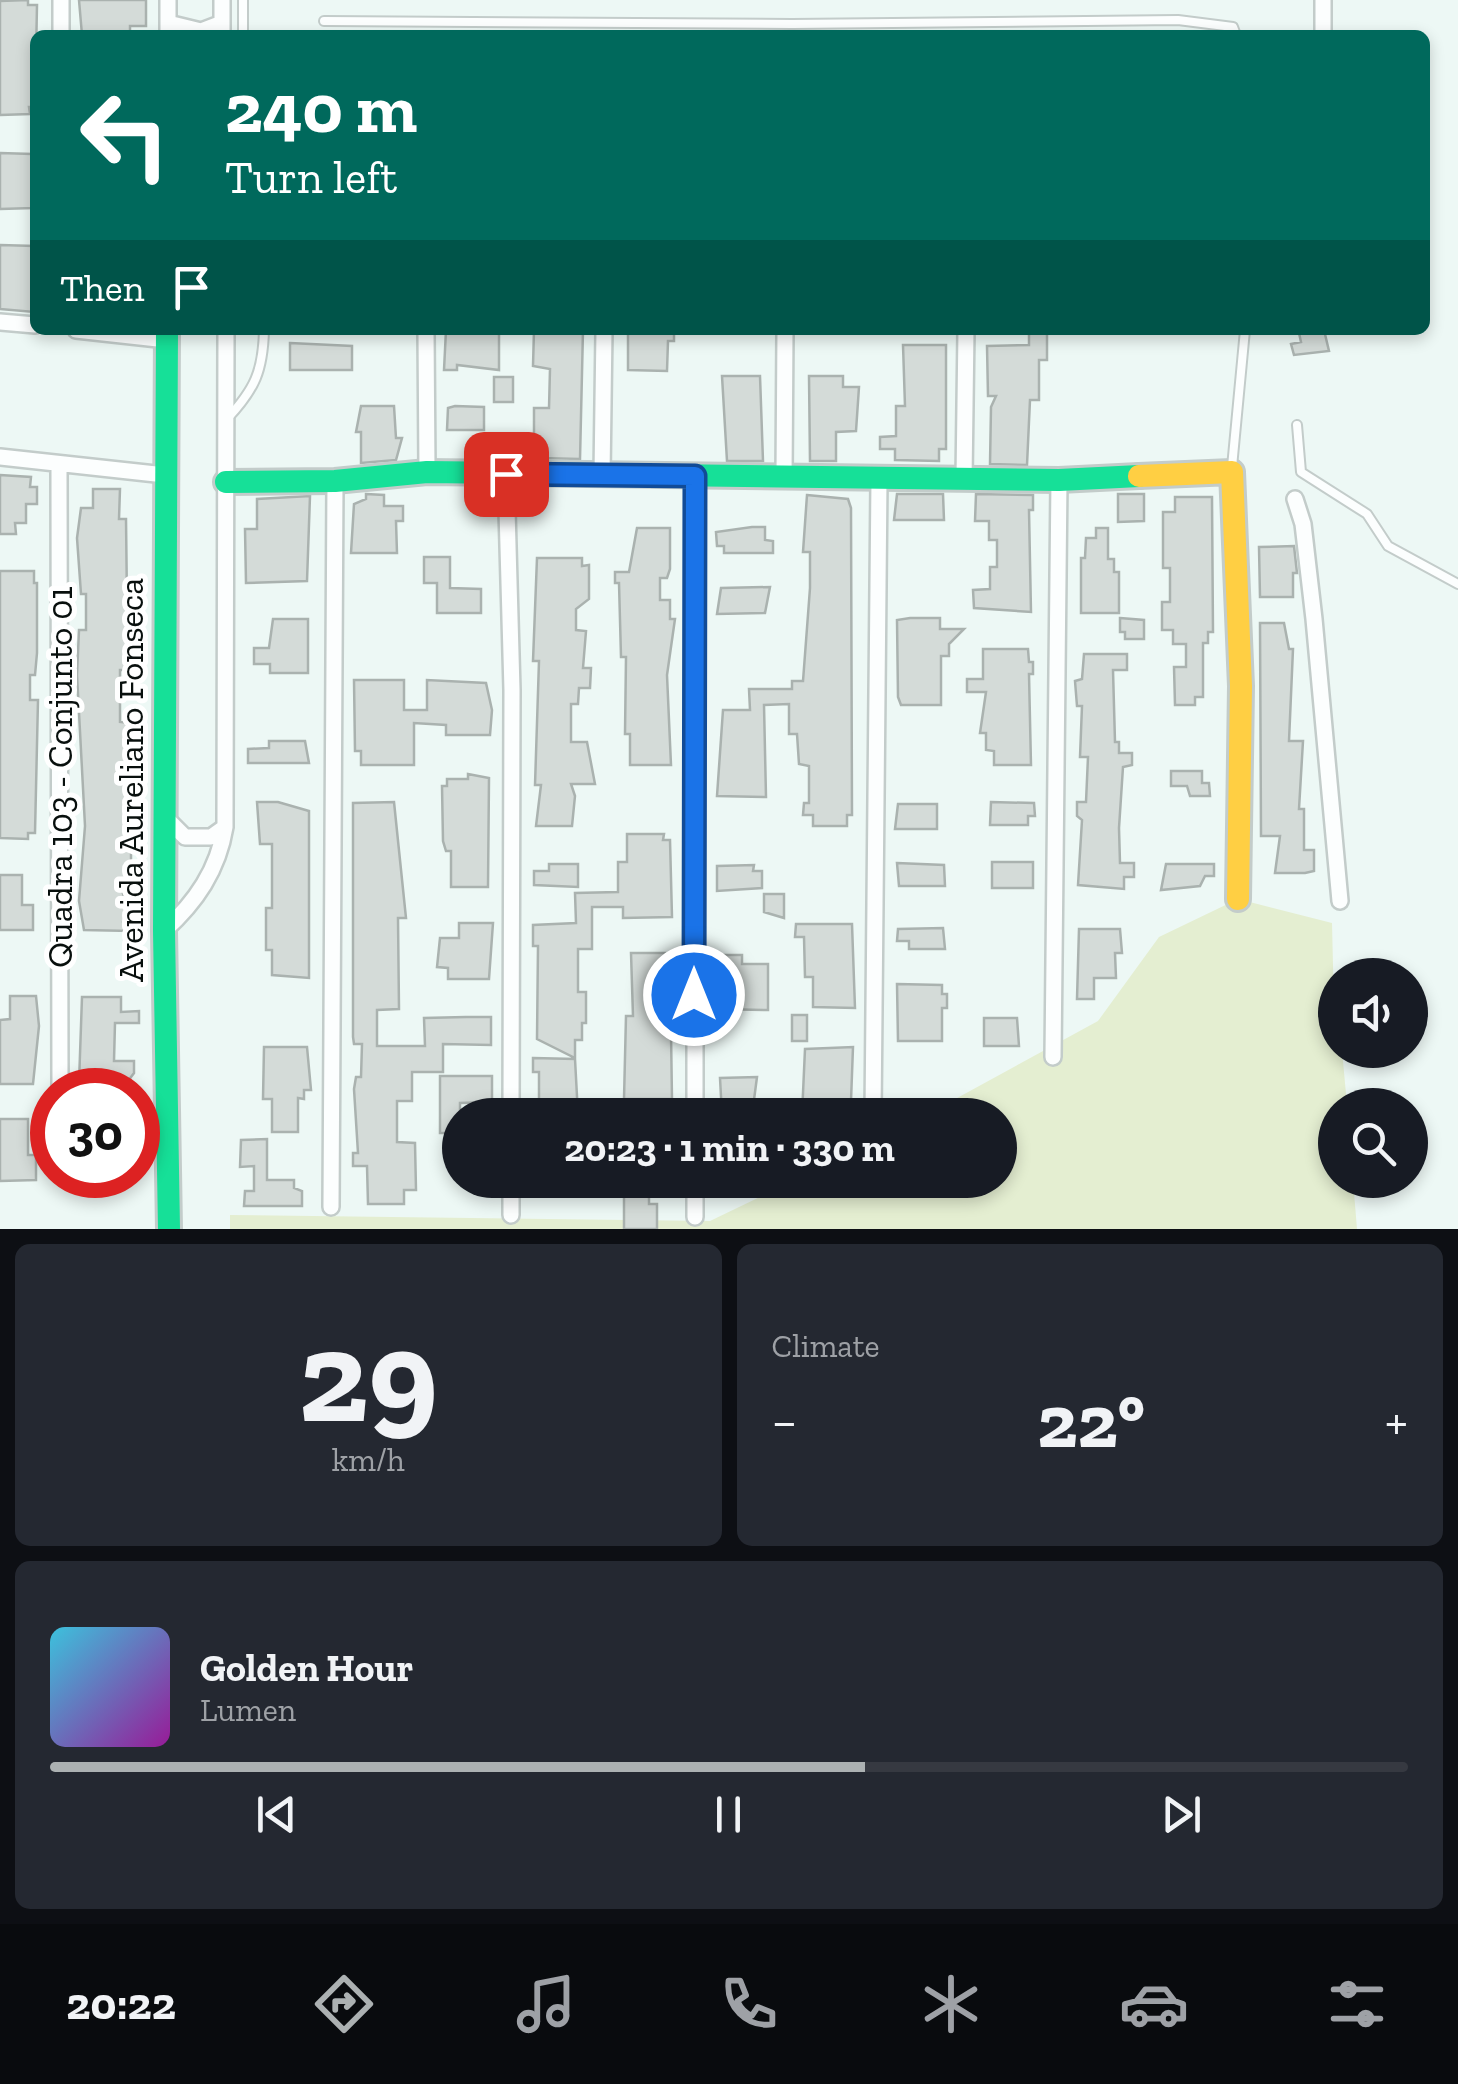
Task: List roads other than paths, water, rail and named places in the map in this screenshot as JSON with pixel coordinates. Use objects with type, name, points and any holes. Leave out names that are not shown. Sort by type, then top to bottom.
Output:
[{"type":"street","points":[[61,0],[61,30]]},
{"type":"street","points":[[168,0],[168,29]]},
{"type":"street","points":[[222,0],[222,29]]},
{"type":"street","points":[[1323,0],[1323,30]]},
{"type":"street","points":[[0,322],[30,325]]},
{"type":"street","name":"Avenida Aureliano Fonseca","points":[[167,335],[164,931],[169,1229]]},
{"type":"street","points":[[164,931],[185,911],[216,866],[225,827],[226,335]]},
{"type":"street","points":[[426,335],[427,472]]},
{"type":"street","points":[[602,475],[604,335]]},
{"type":"street","points":[[784,477],[786,335]]},
{"type":"street","points":[[964,479],[966,335]]},
{"type":"street","points":[[0,457],[165,475]]},
{"type":"street","name":"Quadra 103 - Conjunto 01","points":[[59,464],[60,1068]]},
{"type":"street","points":[[226,482],[334,481],[427,472],[879,480],[1059,480],[1232,472],[1241,686],[1238,898]]},
{"type":"street","points":[[506,474],[512,690],[511,1098]]},
{"type":"street","points":[[694,1098],[695,476]]},
{"type":"street","points":[[874,1098],[879,480]]},
{"type":"street","points":[[1053,1057],[1059,480]]},
{"type":"street","points":[[331,1207],[334,481]]},
{"type":"street","points":[[1295,499],[1303,524],[1314,619],[1340,901]]},
{"type":"street","points":[[166,818],[185,838],[211,837],[225,827]]},
{"type":"street","points":[[511,1198],[511,1214]]},
{"type":"street","points":[[694,1198],[694,1217]]},
{"type":"lane","points":[[243,0],[243,30]]},
{"type":"lane","points":[[324,21],[792,24],[1178,20],[1233,26],[1234,30]]},
{"type":"lane","points":[[227,419],[257,384],[263,367],[264,335]]},
{"type":"lane","points":[[1232,472],[1245,335]]},
{"type":"lane","points":[[1297,425],[1300,472],[1367,514],[1388,546],[1458,584]]}]
